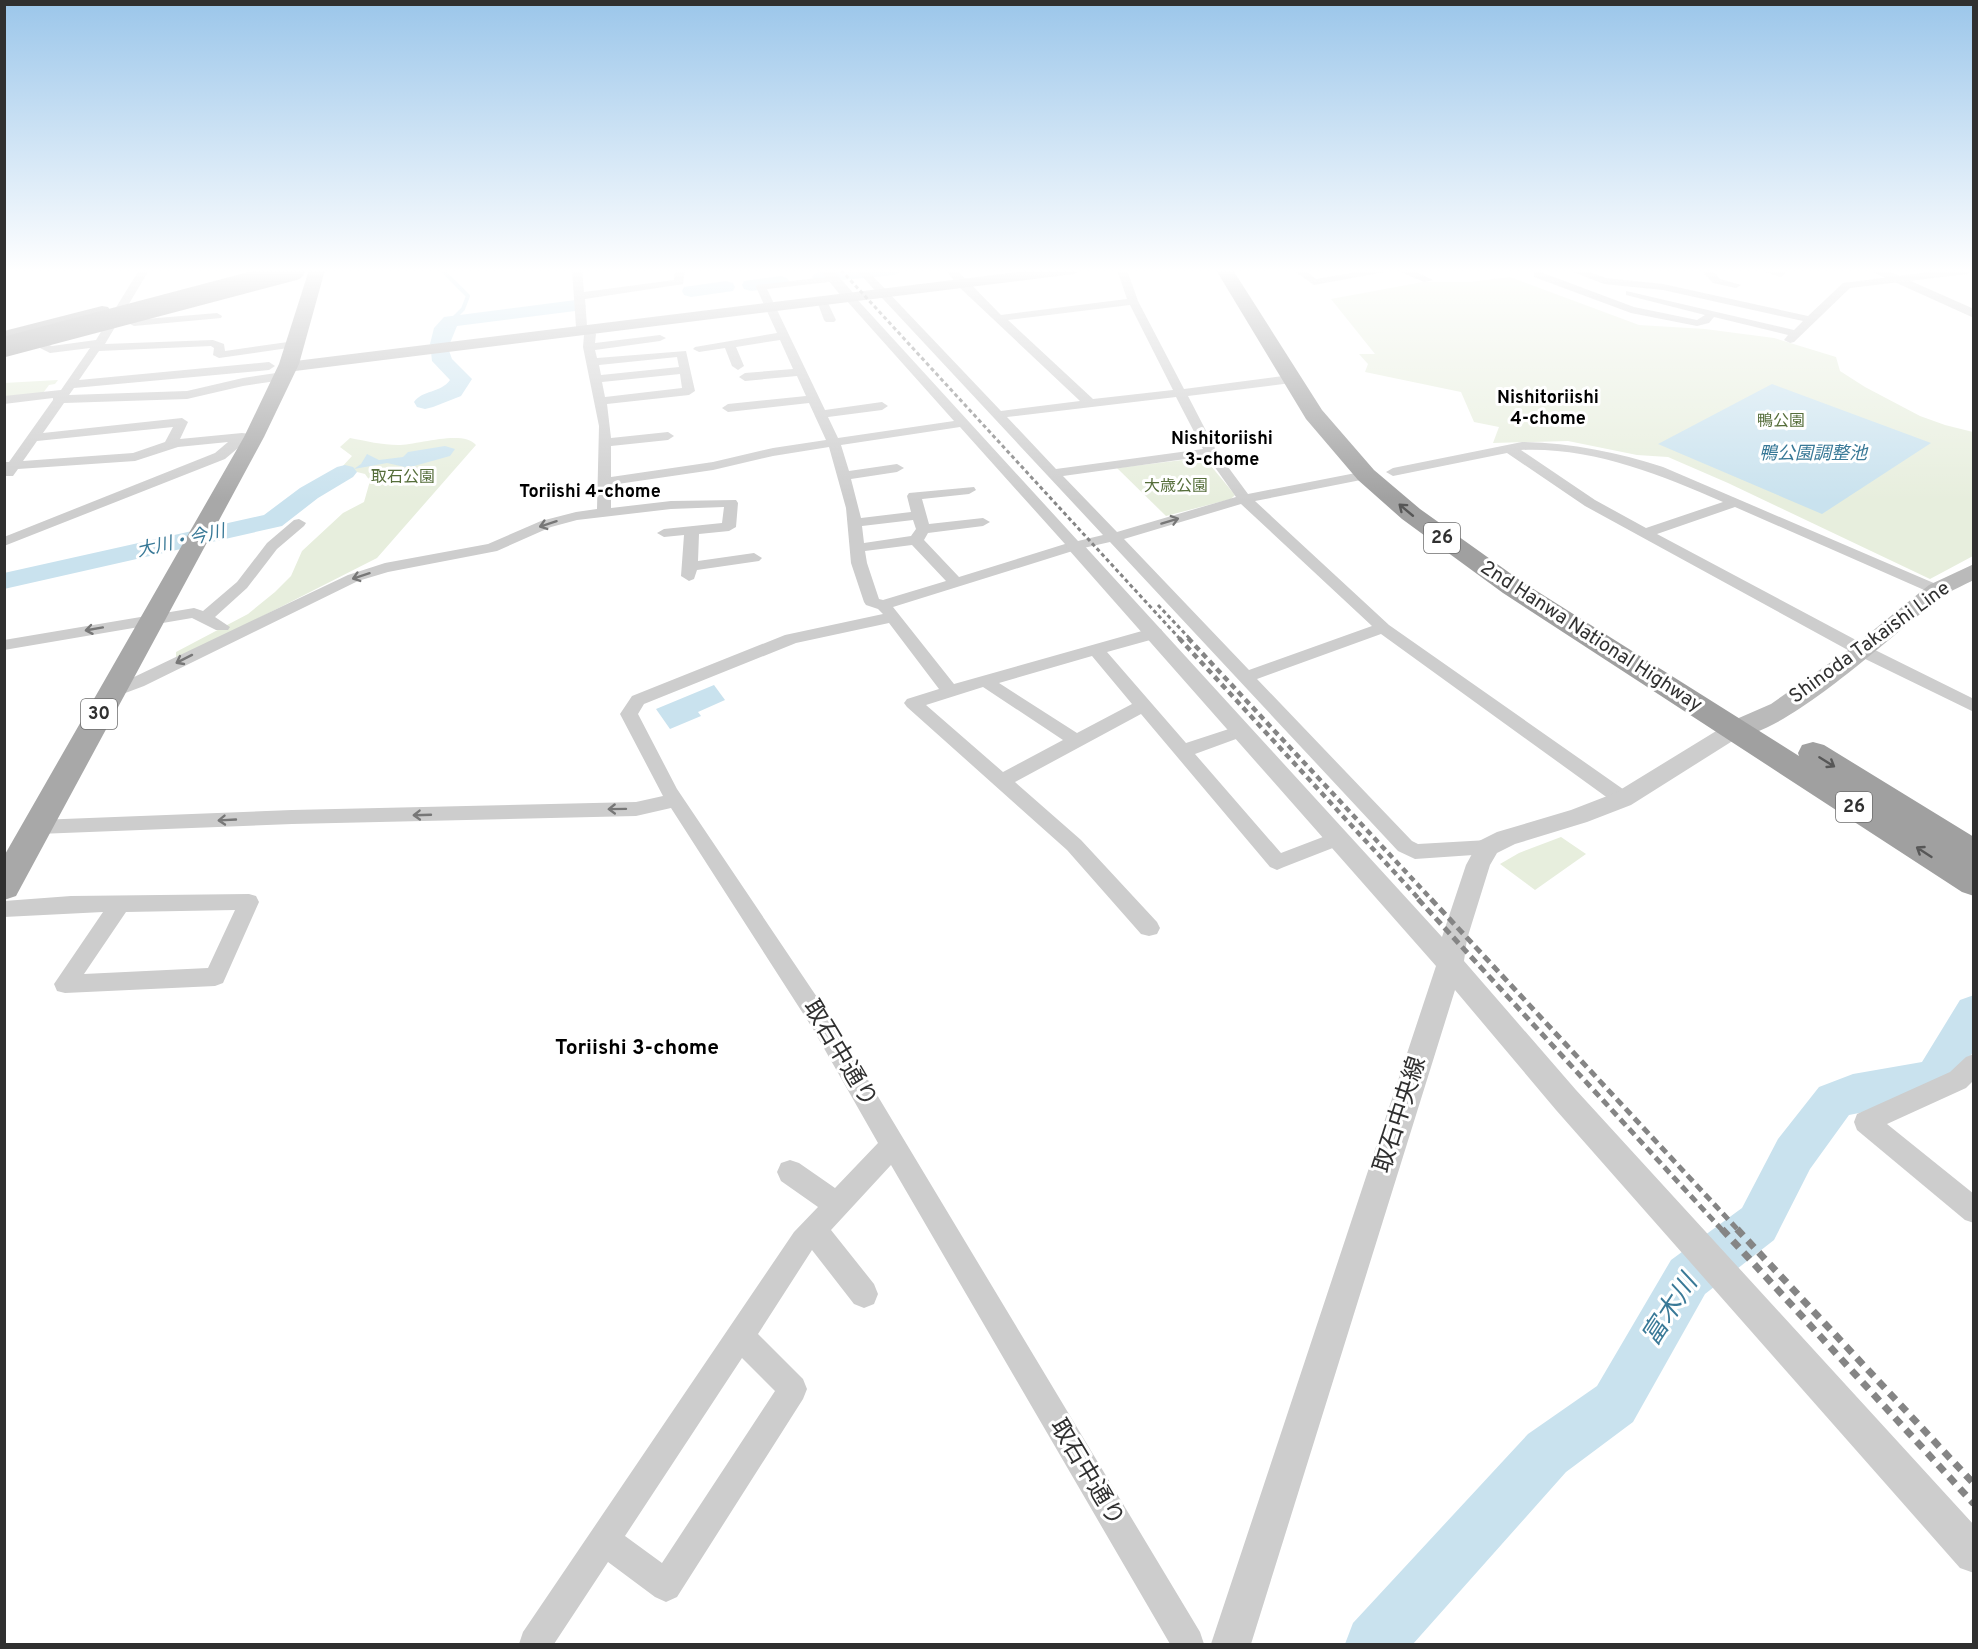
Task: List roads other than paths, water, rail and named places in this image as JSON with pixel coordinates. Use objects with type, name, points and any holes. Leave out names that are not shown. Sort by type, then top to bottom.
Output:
[{"type":"highway","name":"2nd Hanwa National Highway","points":[[1271,347],[1314,414],[1366,475],[1410,514],[1458,550],[1746,725],[1974,854]]},
{"type":"highway","name":"2nd Hanwa National Highway","points":[[1295,347],[1332,404],[1393,472],[1484,544],[1974,884]]},
{"type":"main road","name":"30","points":[[5,890],[197,537],[286,369],[294,347]]},
{"type":"main road","points":[[286,369],[508,347]]},
{"type":"main road","name":"Shinoda Takaishi Line","points":[[1746,725],[1780,710],[1863,651],[1936,590],[1974,571]]},
{"type":"street","points":[[44,347],[50,350],[87,347]]},
{"type":"street","points":[[4,478],[9,466],[97,347]]},
{"type":"street","points":[[220,347],[219,355],[275,347]]},
{"type":"street","points":[[589,347],[605,426],[604,511]]},
{"type":"street","points":[[699,349],[709,347]]},
{"type":"street","points":[[731,347],[738,366]]},
{"type":"street","points":[[787,347],[834,442],[854,507],[859,563],[872,602],[888,611],[950,691]]},
{"type":"street","points":[[894,347],[1155,633],[1336,839],[1450,964],[1566,1100],[1974,1554]]},
{"type":"street","points":[[933,347],[1405,846],[1415,852],[1488,847],[1506,838],[1579,816],[1623,799],[1746,725]]},
{"type":"street","points":[[1031,347],[1089,402]]},
{"type":"street","points":[[1156,347],[1211,452],[1244,499],[1383,628],[1623,799]]},
{"type":"street","points":[[592,362],[682,352],[686,370],[689,390],[600,401]]},
{"type":"street","points":[[63,392],[187,395],[286,369]]},
{"type":"street","points":[[4,400],[286,369]]},
{"type":"street","points":[[596,379],[686,370]]},
{"type":"street","points":[[745,377],[799,372]]},
{"type":"street","points":[[997,415],[1089,402],[1181,395],[1291,379]]},
{"type":"street","points":[[170,446],[188,410],[187,395]]},
{"type":"street","points":[[728,408],[813,399]]},
{"type":"street","points":[[820,414],[882,406]]},
{"type":"street","points":[[32,438],[182,422]]},
{"type":"street","points":[[606,482],[713,466],[773,452],[963,423]]},
{"type":"street","points":[[605,443],[668,436]]},
{"type":"street","points":[[9,466],[135,457],[170,446],[248,437]]},
{"type":"street","points":[[4,543],[220,456],[248,437]]},
{"type":"street","points":[[1393,472],[1510,449],[1541,446],[1594,452],[1655,468],[1936,590]]},
{"type":"street","points":[[1510,449],[1590,503],[1863,651],[1974,706]]},
{"type":"street","points":[[1054,473],[1211,452]]},
{"type":"street","points":[[844,476],[897,468]]},
{"type":"street","points":[[888,611],[956,583],[1075,546],[1244,499],[1366,475]]},
{"type":"street","points":[[956,583],[920,528],[914,496],[969,490]]},
{"type":"street","points":[[1645,533],[1737,502]]},
{"type":"street","points":[[112,692],[138,682],[353,578],[385,568],[492,548],[546,524],[576,516],[604,511],[731,503],[729,527],[664,533]]},
{"type":"street","points":[[855,523],[920,528],[982,522]]},
{"type":"street","points":[[205,618],[242,585],[272,546],[299,523]]},
{"type":"street","points":[[858,548],[920,528]]},
{"type":"street","points":[[692,530],[690,571],[754,558]]},
{"type":"street","name":"取石中通り","points":[[888,611],[791,639],[638,700],[629,714],[657,773],[674,801],[689,818],[821,1022],[1188,1644]]},
{"type":"street","points":[[4,645],[194,613],[222,627]]},
{"type":"street","points":[[1246,677],[1383,628]]},
{"type":"street","points":[[1149,928],[1074,845],[913,704],[950,691],[1155,633]]},
{"type":"street","points":[[1096,650],[1278,862],[1336,839]]},
{"type":"street","points":[[985,681],[1076,740]]},
{"type":"street","points":[[1002,781],[1144,705]]},
{"type":"street","points":[[1183,751],[1241,731]]},
{"type":"street","points":[[38,827],[291,817],[636,809],[674,801]]},
{"type":"street","name":"取石中央線","points":[[1231,1644],[1450,964],[1454,939],[1478,865],[1488,847]]},
{"type":"street","points":[[5,890],[71,904],[121,903],[249,902],[215,977],[65,984],[121,903]]},
{"type":"street","points":[[1974,1064],[1958,1080],[1866,1122],[1974,1212]]},
{"type":"street","points":[[535,1644],[803,1241],[893,1145]]},
{"type":"street","points":[[790,1172],[837,1204]]},
{"type":"street","points":[[814,1230],[864,1294]]},
{"type":"street","points":[[604,1540],[666,1586],[793,1389],[740,1336]]},
{"type":"water","name":"鴨公園調整池","points":[[1772,384],[1931,443],[1822,514],[1658,444]]},
{"type":"water","points":[[445,446],[455,449],[450,456],[414,466],[405,467],[387,463],[354,469],[361,464],[367,454],[379,460],[403,457],[408,452]]},
{"type":"water","points":[[714,685],[725,700],[698,712],[701,716],[670,729],[656,709]]},
{"type":"waterway","name":"大川・今川","points":[[425,402],[453,391],[461,379],[442,361],[441,352]]},
{"type":"waterway","name":"大川・今川","points":[[4,581],[273,521],[309,493],[345,472]]},
{"type":"waterway","name":"富木川","points":[[1374,1644],[1547,1453],[1615,1404],[1688,1277],[1758,1224],[1794,1154],[1834,1101],[1853,1093],[1935,1079],[1974,1012]]},
{"type":"railway","points":[[912,347],[1180,639]]},
{"type":"railway","points":[[1158,605],[1190,639]]},
{"type":"railway","points":[[1179,638],[1420,900]]},
{"type":"railway","points":[[1188,638],[1432,900]]},
{"type":"railway","points":[[1418,899],[1723,1231]]},
{"type":"railway","points":[[1431,899],[1739,1231]]},
{"type":"railway","points":[[1722,1229],[1974,1504]]},
{"type":"railway","points":[[1737,1229],[1974,1484]]},
{"type":"district","name":"Nishitoriishi 4-chome","points":[[1548,408]]},
{"type":"district","name":"Nishitoriishi 3-chome","points":[[1222,449]]},
{"type":"district","name":"Toriishi 4-chome","points":[[590,492]]},
{"type":"district","name":"Toriishi 3-chome","points":[[637,1048]]},
{"type":"park label","name":"鴨公園","points":[[1781,422]]},
{"type":"park label","name":"取石公園","points":[[403,478]]},
{"type":"park label","name":"大歳公園","points":[[1176,487]]}]
